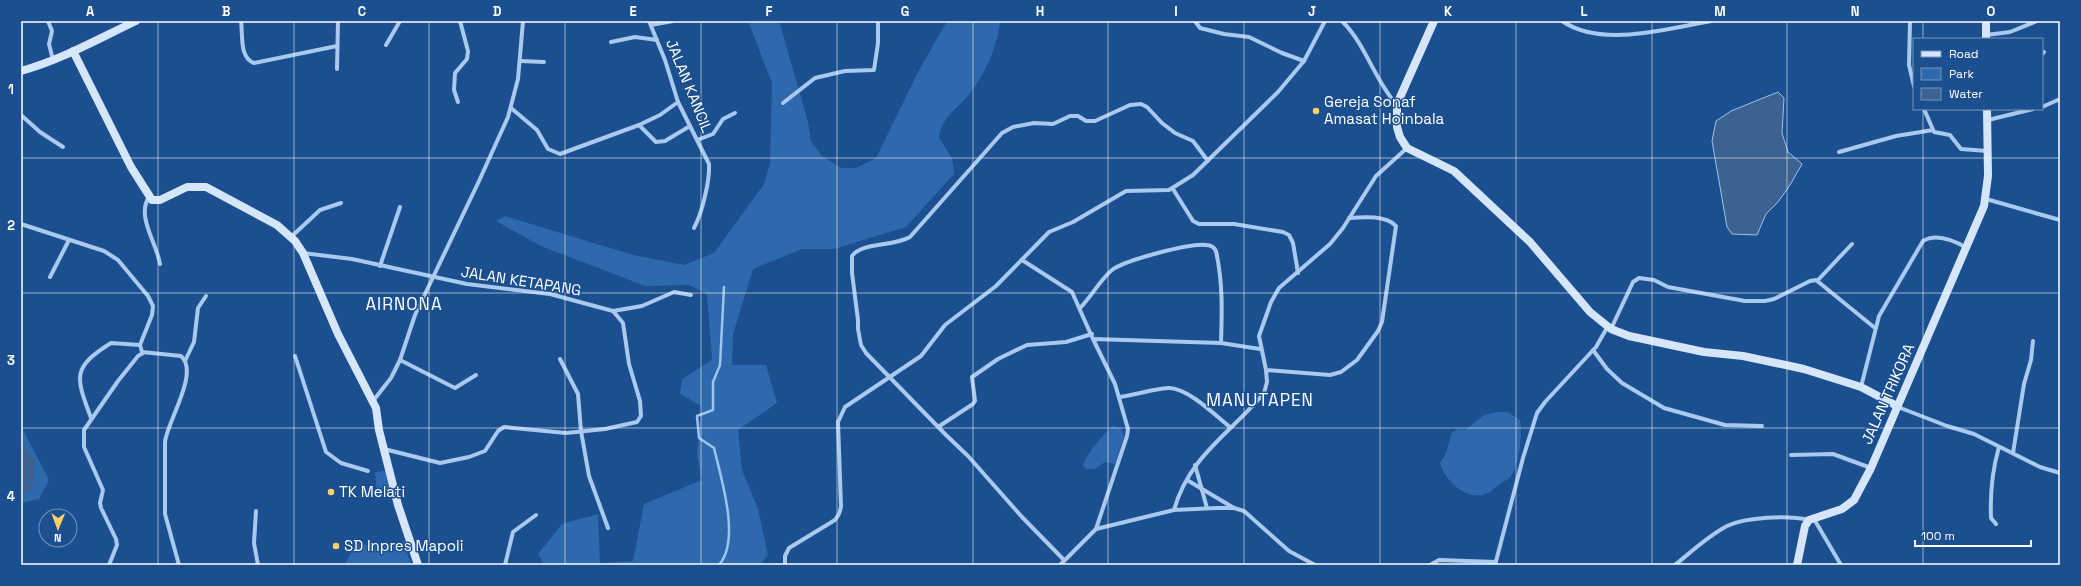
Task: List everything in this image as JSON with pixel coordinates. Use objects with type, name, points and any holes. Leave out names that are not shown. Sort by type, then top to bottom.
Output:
[{"type":"street","points":[[48,21],[52,30],[49,44],[53,60]]},
{"type":"street","points":[[21,71],[53,60],[136,21]]},
{"type":"street","points":[[241,21],[244,54],[247,59],[254,63],[337,46]]},
{"type":"street","points":[[337,69],[338,21]]},
{"type":"street","points":[[386,46],[400,21]]},
{"type":"street","points":[[458,102],[454,90],[455,73],[464,63],[468,51],[460,21]]},
{"type":"street","points":[[373,401],[391,378],[400,360],[415,315],[480,180],[511,108],[518,79],[523,21]]},
{"type":"street","points":[[650,23],[673,21]]},
{"type":"street","points":[[783,103],[815,78],[845,71],[874,70],[878,43],[878,21]]},
{"type":"street","points":[[1195,21],[1200,28],[1224,34],[1249,37],[1282,53],[1304,61]]},
{"type":"street","points":[[785,565],[785,556],[789,548],[836,520],[839,514],[841,493],[838,422],[841,413],[848,404],[921,356],[945,325],[996,286],[1049,232],[1073,222],[1121,193],[1132,190],[1160,191],[1173,189],[1193,175],[1278,92],[1304,61],[1325,21]]},
{"type":"street","points":[[1342,21],[1358,39],[1388,94],[1397,104]]},
{"type":"street","points":[[1434,21],[1397,104],[1397,127],[1400,137],[1407,148],[1454,171],[1530,242],[1590,312],[1610,328],[1630,336],[1704,352],[1743,356],[1804,370],[1861,387],[1897,406],[1947,426],[1974,434],[2040,467],[2060,473]]},
{"type":"street","points":[[1562,21],[1583,31],[1608,35],[1663,29],[1711,21]]},
{"type":"street","points":[[1910,21],[1909,65],[1913,79]]},
{"type":"street","points":[[1986,21],[1986,37],[2010,32],[2037,21]]},
{"type":"street","name":"JALAN KANCIL","points":[[650,23],[678,102],[709,164],[710,175],[700,217],[694,228]]},
{"type":"street","points":[[611,42],[635,37],[657,40]]},
{"type":"street","points":[[73,51],[125,156],[149,197],[157,201],[188,187],[206,187],[277,225],[291,237],[302,253],[338,334],[376,408],[379,430],[398,505],[418,565]]},
{"type":"street","points":[[520,61],[544,62]]},
{"type":"street","points":[[2043,107],[2060,99]]},
{"type":"street","points":[[511,108],[537,130],[548,149],[559,154],[639,125],[660,115],[678,102]]},
{"type":"street","points":[[1064,560],[1022,517],[968,456],[866,353],[861,345],[858,329],[852,273],[852,256],[862,248],[898,243],[910,237],[1004,130],[1013,127],[1034,123],[1053,124],[1070,116],[1078,116],[1086,121],[1095,121],[1130,105],[1141,104],[1147,107],[1162,123],[1175,133],[1193,141],[1208,161]]},
{"type":"street","points":[[1924,110],[1933,130],[1936,133],[1950,135],[1961,148],[1987,151]]},
{"type":"street","name":"JALAN TRIKORA","points":[[1675,565],[1706,540],[1728,526],[1752,520],[1778,518],[1812,519],[1842,509],[1854,500],[1871,468],[1967,248],[1986,199],[1987,110]]},
{"type":"street","points":[[1988,120],[2029,110]]},
{"type":"street","points":[[697,140],[713,134],[723,119],[735,114]]},
{"type":"street","points":[[21,115],[40,132],[63,147]]},
{"type":"street","points":[[639,125],[653,141],[660,143],[690,126]]},
{"type":"street","points":[[1839,152],[1896,136],[1933,130]]},
{"type":"street","points":[[1174,510],[1180,492],[1195,465],[1264,393],[1267,382],[1266,370],[1260,349],[1259,336],[1271,302],[1279,288],[1330,244],[1376,176],[1407,148]]},
{"type":"street","points":[[1173,189],[1193,221],[1199,224],[1234,224],[1290,235],[1293,242],[1298,272]]},
{"type":"street","points":[[149,197],[146,201],[145,215],[148,230],[156,245],[160,264]]},
{"type":"street","points":[[1986,199],[2060,220]]},
{"type":"street","points":[[291,237],[320,210],[341,203]]},
{"type":"street","points":[[380,266],[400,207]]},
{"type":"street","points":[[1266,370],[1322,375],[1337,374],[1357,360],[1378,331],[1385,308],[1396,226],[1388,221],[1378,219],[1349,218]]},
{"type":"street","points":[[21,224],[112,255],[148,296],[153,306],[152,315],[140,345],[143,353]]},
{"type":"street","points":[[1861,387],[1875,328],[1884,307],[1925,240],[1945,239],[1955,241],[1967,248]]},
{"type":"street","points":[[50,277],[69,240]]},
{"type":"street","points":[[1430,565],[1439,560],[1496,564],[1522,458],[1537,413],[1545,402],[1593,350],[1610,328],[1631,287],[1638,278],[1654,280],[1668,287],[1745,301],[1774,300],[1810,281],[1818,280],[1852,244]]},
{"type":"street","points":[[1080,308],[1110,272],[1118,267],[1178,248],[1207,245],[1213,247],[1216,251],[1222,282],[1223,302],[1221,343]]},
{"type":"street","name":"JALAN KETAPANG","points":[[302,253],[352,259],[432,278],[550,294],[613,311]]},
{"type":"street","points":[[1022,260],[1068,288],[1075,297],[1092,337],[1112,376],[1127,424],[1127,436],[1096,529],[1060,565]]},
{"type":"street","points":[[1818,280],[1847,306],[1875,328]]},
{"type":"street","points":[[613,311],[642,306],[674,292],[691,294]]},
{"type":"street","points":[[185,361],[194,342],[198,308],[206,296]]},
{"type":"street","points":[[384,449],[442,463],[485,451],[495,434],[504,427],[558,432],[581,431],[637,422],[641,416],[640,402],[630,364],[623,323],[613,311]]},
{"type":"street","points":[[938,427],[973,404],[975,400],[972,377],[998,359],[1027,345],[1066,342],[1092,337],[1221,343],[1260,349]]},
{"type":"street","points":[[2013,453],[2024,384],[2031,360],[2033,341]]},
{"type":"street","points":[[91,418],[80,389],[80,374],[86,361],[111,343],[140,345]]},
{"type":"street","points":[[1593,350],[1607,369],[1622,383],[1664,408],[1725,425],[1762,426]]},
{"type":"street","points":[[109,565],[117,545],[116,539],[100,503],[103,490],[101,484],[96,478],[84,447],[84,430],[91,418],[134,361],[143,353],[181,356],[185,361],[186,367],[183,394],[167,430],[165,442],[166,514],[179,565]]},
{"type":"street","points":[[295,356],[326,452],[341,463],[368,472]]},
{"type":"street","points":[[560,359],[578,394],[581,431],[589,476],[608,528]]},
{"type":"street","points":[[400,360],[455,388],[476,374]]},
{"type":"street","points":[[1119,397],[1167,388],[1175,389],[1197,401],[1230,427]]},
{"type":"street","points":[[1996,524],[1990,518],[1991,490],[1993,468],[1999,447]]},
{"type":"street","points":[[1791,455],[1822,453],[1833,454],[1871,468]]},
{"type":"street","points":[[1195,465],[1207,508]]},
{"type":"street","points":[[1187,480],[1234,508],[1244,511],[1254,518],[1289,551],[1315,565]]},
{"type":"street","points":[[1096,529],[1174,510],[1234,508]]},
{"type":"street","points":[[256,511],[254,543],[258,565]]},
{"type":"street","points":[[505,565],[513,532],[536,515]]},
{"type":"street","points":[[1797,565],[1805,526],[1812,519],[1841,565]]},
{"type":"green space","points":[[748,21],[779,21],[808,122],[811,141],[822,156],[841,168],[856,168],[876,158],[919,70],[947,21],[1000,21],[994,49],[982,76],[966,98],[947,118],[940,131],[939,138],[952,158],[954,174],[906,227],[834,249],[802,249],[753,269],[733,334],[732,365],[766,365],[777,403],[738,430],[742,470],[758,509],[768,555],[760,565],[544,565],[538,554],[562,524],[598,514],[600,563],[633,561],[644,504],[702,480],[697,455],[701,406],[680,394],[682,379],[712,360],[707,294],[689,285],[645,286],[541,246],[496,221],[505,216],[633,255],[684,265],[714,253],[764,184],[770,163],[772,83]]},
{"type":"green space","points":[[1497,412],[1508,412],[1520,420],[1521,440],[1514,471],[1509,478],[1488,493],[1483,495],[1469,494],[1456,487],[1451,482],[1446,476],[1440,463],[1446,453],[1452,432],[1458,429],[1465,430],[1484,415]]},
{"type":"green space","points":[[21,426],[49,480],[39,499],[21,503]]},
{"type":"green space","points":[[1113,426],[1121,429],[1124,436],[1115,464],[1105,462],[1095,469],[1086,469],[1083,465],[1087,456],[1101,438]]},
{"type":"green space","points":[[388,471],[389,493],[377,494],[375,472]]},
{"type":"green space","points":[[406,541],[405,549],[412,565],[344,565],[356,544],[380,546]]},
{"type":"water","points":[[1778,92],[1784,98],[1782,133],[1788,152],[1802,164],[1778,202],[1766,214],[1757,235],[1732,234],[1727,227],[1712,141],[1716,121],[1731,111]]},
{"type":"waterway","points":[[719,565],[725,554],[728,540],[729,525],[727,508],[714,448],[699,438],[697,416],[713,410],[713,382],[720,365],[724,287]]},
{"type":"waterway","points":[[21,454],[28,462],[26,485],[21,487]]},
{"type":"place","name":"Gereja Sonaf Amasat Hoinbala","points":[[1316,111]]},
{"type":"place","name":"TK Melati","points":[[331,492]]},
{"type":"place","name":"SD Inpres Mapoli","points":[[336,546]]},
{"type":"district","name":"AIRNONA","points":[[404,304]]},
{"type":"district","name":"MANUTAPEN","points":[[1260,400]]}]
